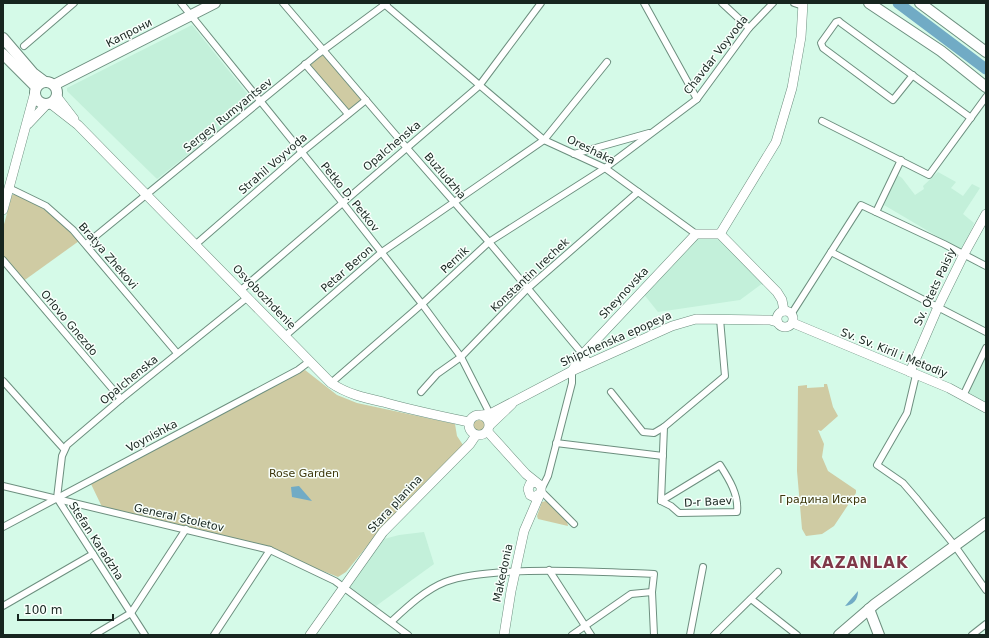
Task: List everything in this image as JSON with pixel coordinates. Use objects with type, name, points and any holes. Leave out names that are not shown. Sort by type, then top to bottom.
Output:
[{"type":"main road","name":"Капрони","points":[[36,90],[215,3]]},
{"type":"main road","points":[[869,3],[941,51],[986,86]]},
{"type":"main road","points":[[920,3],[986,52]]},
{"type":"main road","points":[[720,234],[776,142],[792,88],[801,37],[800,4]]},
{"type":"main road","points":[[3,38],[33,73],[58,91],[51,102],[33,117],[25,129]]},
{"type":"main road","points":[[3,54],[36,90],[37,100],[51,102]]},
{"type":"main road","points":[[3,210],[36,90]]},
{"type":"main road","name":"Osvobozhdenie","points":[[51,102],[78,125],[332,383],[344,391],[360,396],[469,422]]},
{"type":"main road","name":"Sv. Otets Paisiy","points":[[913,374],[938,307],[964,254],[986,214]]},
{"type":"main road","points":[[696,234],[720,234],[777,292],[788,312],[794,318],[788,327],[783,327],[777,322],[779,314],[788,312]]},
{"type":"main road","name":"Sheynovska","points":[[572,371],[583,354],[696,234]]},
{"type":"main road","name":"Shipchenska epopeya","points":[[486,414],[572,371],[672,326],[696,319],[770,320],[777,322]]},
{"type":"main road","name":"Sv. Sv. Kiril i Metodiy","points":[[792,323],[948,388],[986,408]]},
{"type":"main road","name":"Shipchenska epopeya","points":[[489,428],[518,399]]},
{"type":"main road","points":[[489,428],[482,436],[476,435],[469,429],[469,422],[473,417],[486,414],[489,428],[536,488]]},
{"type":"main road","name":"Stara planina","points":[[310,635],[383,532],[470,444],[476,435]]},
{"type":"main road","name":"Makedonia","points":[[504,635],[515,571],[536,488]]},
{"type":"main road","name":"Makedonia","points":[[530,516],[536,488]]},
{"type":"main road","points":[[840,635],[869,608],[986,523]]},
{"type":"main road","points":[[869,608],[879,635]]},
{"type":"street","points":[[24,46],[74,3]]},
{"type":"street","name":"Petko D. Petkov","points":[[181,3],[190,16],[302,152],[422,304],[461,357],[486,414]]},
{"type":"street","name":"Buzludzha","points":[[283,3],[489,242],[590,363]]},
{"type":"street","name":"Sergey Rumyantsev","points":[[86,244],[306,64],[385,3]]},
{"type":"street","name":"Oreshaka","points":[[385,3],[479,86],[544,140],[605,168],[696,234]]},
{"type":"street","name":"Opalchenska","points":[[240,290],[479,86],[541,3]]},
{"type":"street","points":[[644,3],[697,100]]},
{"type":"street","points":[[722,3],[749,28]]},
{"type":"street","name":"Chavdar Voyvoda","points":[[605,168],[697,100],[749,28],[773,3]]},
{"type":"street","points":[[913,75],[893,100],[823,48],[821,43],[836,22],[839,21],[913,75],[971,118]]},
{"type":"street","name":"Petar Beron","points":[[285,336],[382,252],[544,140],[607,62]]},
{"type":"street","points":[[306,64],[348,114]]},
{"type":"street","points":[[822,121],[929,175],[986,97]]},
{"type":"street","name":"Strahil Voyvoda","points":[[195,245],[302,152],[366,100]]},
{"type":"street","name":"Chavdar Voyvoda","points":[[574,154],[653,132]]},
{"type":"street","points":[[876,212],[901,160]]},
{"type":"street","name":"Pernik","points":[[332,383],[422,304],[489,242],[605,168]]},
{"type":"street","name":"Bratya Zhekovi","points":[[9,188],[46,206],[73,230],[177,353]]},
{"type":"street","name":"Konstantin Irechek","points":[[421,392],[437,374],[461,357],[527,289],[638,192]]},
{"type":"street","points":[[788,312],[831,252],[861,205],[986,266]]},
{"type":"street","points":[[831,252],[986,332]]},
{"type":"street","name":"Orlovo Gnezdo","points":[[3,260],[121,399]]},
{"type":"street","name":"Opalchenska","points":[[64,449],[121,399],[248,297]]},
{"type":"street","points":[[611,392],[643,432],[654,433],[664,427],[725,376],[720,319]]},
{"type":"street","points":[[963,396],[986,348]]},
{"type":"street","name":"Voynishka","points":[[3,527],[298,370],[310,361]]},
{"type":"street","name":"Makedonia","points":[[536,488],[549,471],[572,383],[572,371]]},
{"type":"street","name":"Sv. Otets Paisiy","points":[[913,374],[907,413],[877,465],[903,483],[955,546]]},
{"type":"street","points":[[3,381],[64,449],[57,498]]},
{"type":"street","points":[[661,501],[664,427]]},
{"type":"street","points":[[556,443],[663,456]]},
{"type":"street","name":"D-r Baev","points":[[720,465],[732,487],[738,505],[737,512],[691,514],[678,513],[671,506],[661,501],[720,465]]},
{"type":"street","name":"General Stoletov","points":[[3,486],[270,550],[335,581],[392,621],[408,635]]},
{"type":"street","points":[[536,488],[574,524]]},
{"type":"street","name":"Stefan Karadzha","points":[[57,498],[145,635]]},
{"type":"street","points":[[94,635],[131,614],[186,529]]},
{"type":"street","points":[[955,546],[986,590]]},
{"type":"street","points":[[214,635],[270,550]]},
{"type":"street","points":[[3,606],[93,554]]},
{"type":"street","points":[[690,635],[703,567]]},
{"type":"street","points":[[549,570],[591,635]]},
{"type":"street","points":[[392,621],[423,595],[446,581],[482,574],[549,570],[654,574],[652,592],[654,635]]},
{"type":"street","points":[[714,635],[778,572]]},
{"type":"street","points":[[572,635],[632,594],[652,592]]},
{"type":"street","points":[[751,599],[797,635]]},
{"type":"street","points":[[972,635],[986,624]]},
{"type":"shaded area","points":[[192,25],[254,102],[157,179],[67,91],[67,88]]},
{"type":"shaded area","points":[[938,172],[956,182],[951,188],[963,196],[972,184],[980,188],[963,214],[974,223],[962,251],[884,205],[896,174],[902,178],[915,195],[924,189],[923,186]]},
{"type":"shaded area","points":[[696,234],[720,234],[767,280],[740,300],[658,312],[642,292]]},
{"type":"shaded area","points":[[986,354],[986,405],[967,394]]},
{"type":"shaded area","points":[[424,532],[434,564],[376,606],[349,586],[384,539],[399,535]]},
{"type":"green space","points":[[324,54],[362,99],[347,111],[309,66]]},
{"type":"green space","points":[[20,194],[51,215],[66,227],[79,241],[22,282],[3,258],[3,228],[12,195]]},
{"type":"green space","name":"Rose Garden","points":[[305,370],[337,395],[357,403],[455,424],[457,436],[463,445],[385,524],[346,572],[338,577],[270,550],[103,509],[91,484]]},
{"type":"green space","name":"Градина Искра","points":[[824,384],[827,384],[833,407],[838,416],[821,431],[818,430],[824,444],[822,457],[828,471],[856,490],[856,493],[834,526],[822,534],[806,536],[802,529],[797,471],[798,386],[807,385],[807,388],[824,387]]},
{"type":"green space","points":[[481,420],[484,421],[484,431],[477,432],[474,431],[473,424],[474,421]]},
{"type":"green space","points":[[546,501],[553,504],[560,511],[568,526],[538,519],[537,516],[542,502]]},
{"type":"water","points":[[299,486],[312,501],[292,497],[291,487]]},
{"type":"water","points":[[858,591],[854,602],[845,606]]},
{"type":"waterway","points":[[898,3],[986,69]]},
{"type":"district","name":"KAZANLAK","points":[[859,563]]}]
